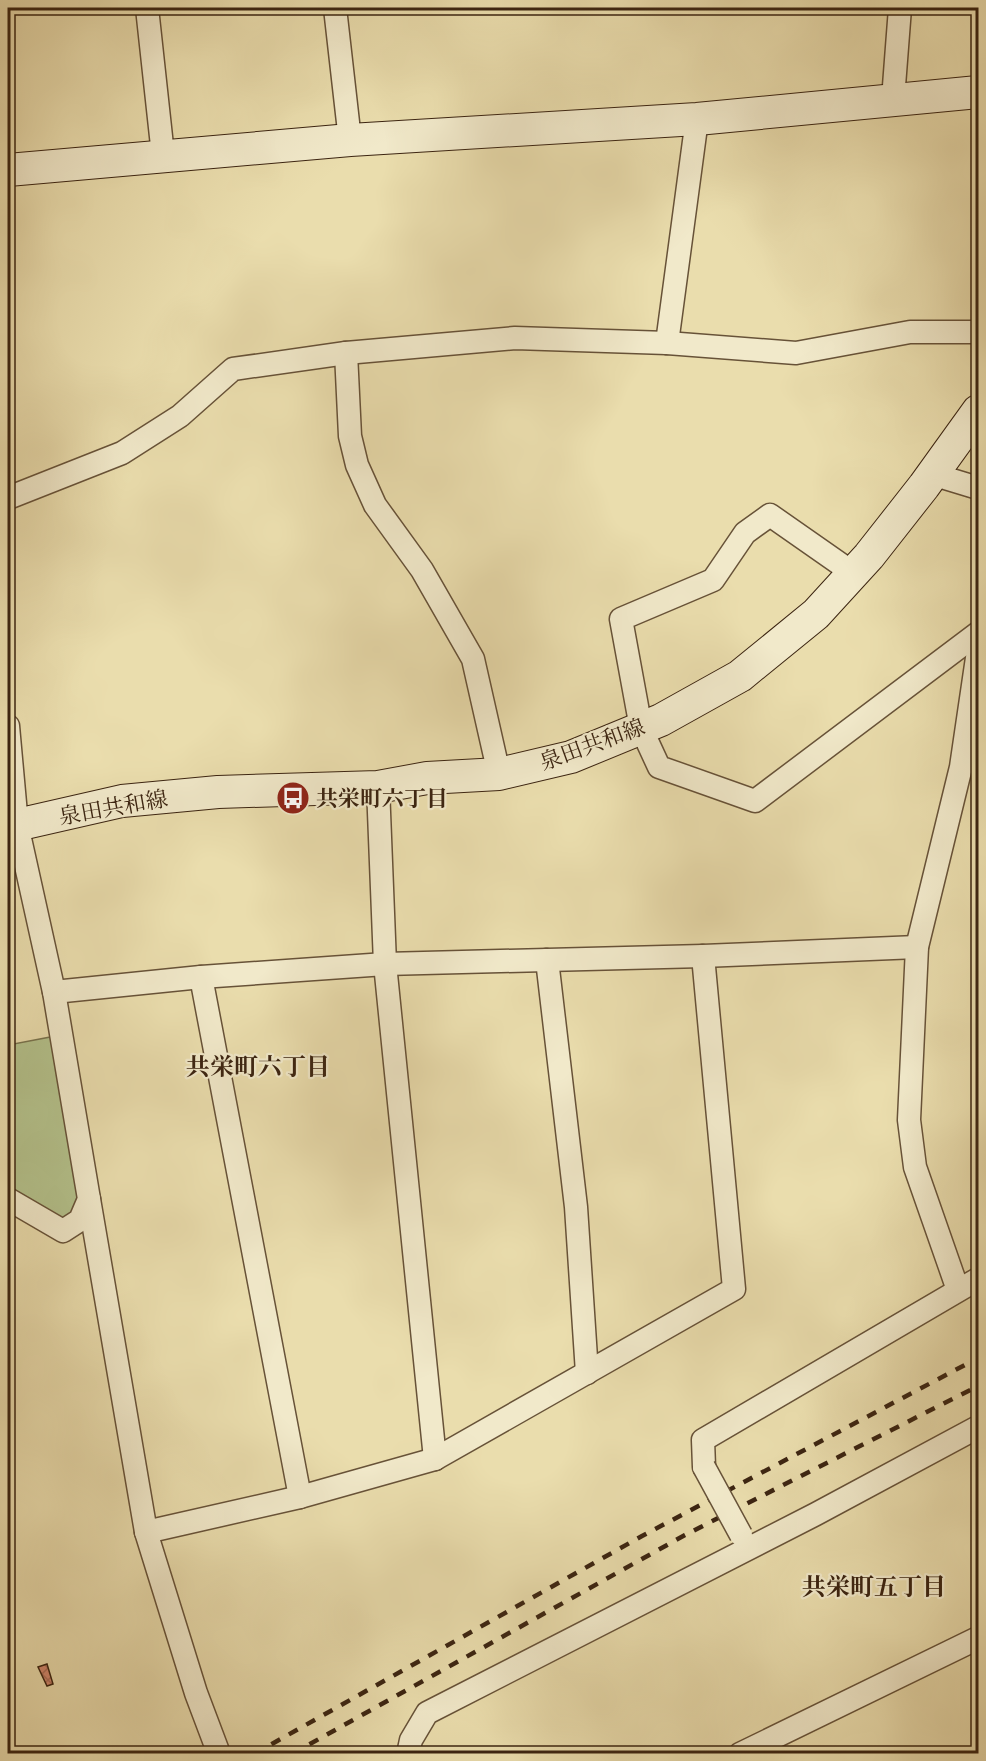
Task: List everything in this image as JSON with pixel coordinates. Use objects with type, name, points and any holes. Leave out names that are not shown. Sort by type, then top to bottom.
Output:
[{"type":"main road","points":[[8,170],[350,140],[698,119],[978,92]]},
{"type":"main road","name":"泉田共和線","points":[[12,826],[122,801],[218,792],[378,787],[427,778],[499,774],[571,757],[661,720],[740,676],[816,614],[869,556],[933,474],[978,411]]},
{"type":"street","points":[[147,8],[163,155]]},
{"type":"street","points":[[335,8],[350,140]]},
{"type":"street","points":[[893,99],[900,8]]},
{"type":"street","points":[[667,343],[698,119]]},
{"type":"street","points":[[8,498],[122,453],[180,416],[233,369],[346,353],[515,338],[667,343],[796,353],[910,332],[978,332]]},
{"type":"street","points":[[346,353],[350,436],[357,465],[375,505],[422,570],[473,658],[499,774]]},
{"type":"street","points":[[933,474],[978,488]]},
{"type":"street","points":[[853,573],[770,515],[745,533],[713,580],[621,619],[641,728],[659,767],[755,801],[978,633]]},
{"type":"street","points":[[958,1290],[915,1167],[909,1120],[917,947],[970,769],[978,651]]},
{"type":"street","points":[[8,726],[12,826],[54,992],[146,1532],[196,1693],[219,1754]]},
{"type":"street","points":[[378,787],[385,964],[435,1460]]},
{"type":"street","points":[[54,992],[201,977],[385,964],[703,956],[917,947]]},
{"type":"street","points":[[146,1532],[300,1497],[435,1460],[734,1289],[703,956]]},
{"type":"street","points":[[547,960],[576,1207],[586,1373]]},
{"type":"street","points":[[201,977],[300,1497]]},
{"type":"street","points":[[8,1200],[63,1231],[80,1220],[89,1199]]},
{"type":"street","points":[[746,1541],[704,1467],[702,1440],[978,1279]]},
{"type":"street","points":[[408,1754],[411,1740],[427,1713],[746,1541],[978,1427]]},
{"type":"street","points":[[742,1753],[978,1638]]},
{"type":"green space","points":[[61,1035],[89,1199],[63,1231],[8,1199],[8,1045]]},
{"type":"building","points":[[47,1664],[53,1684],[47,1686],[38,1667]]},
{"type":"railway","points":[[254,1754],[642,1536],[978,1358]]},
{"type":"railway","points":[[292,1754],[685,1535],[978,1386]]},
{"type":"place","name":"共栄町六丁目","points":[[293,798]]},
{"type":"district","name":"共栄町六丁目","points":[[258,1067]]},
{"type":"district","name":"共栄町五丁目","points":[[874,1587]]}]
